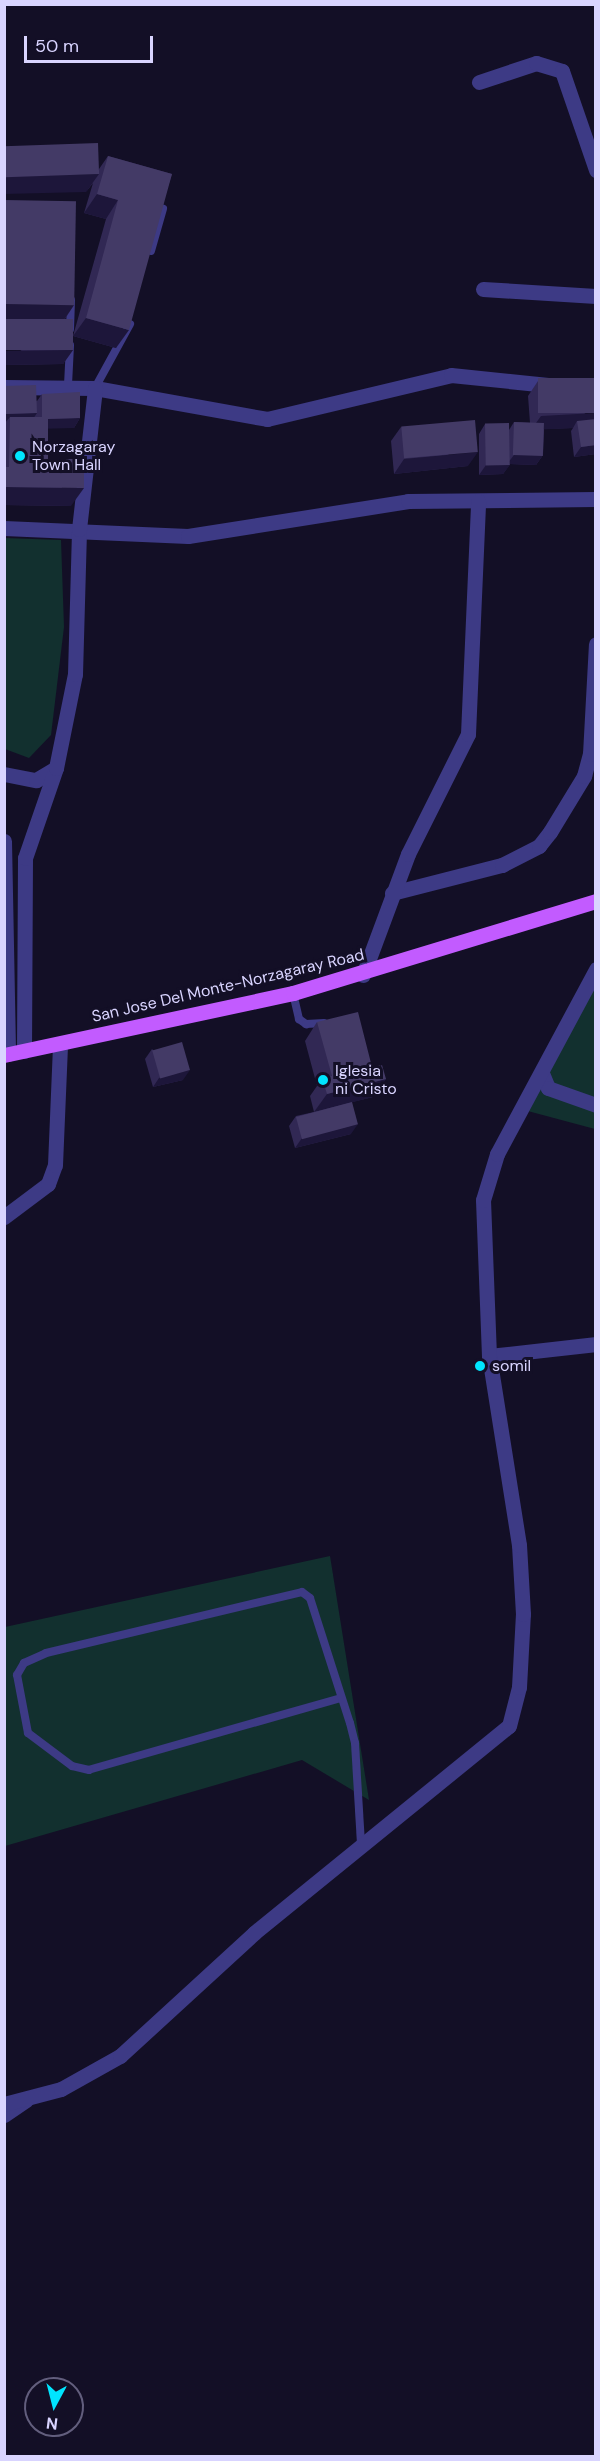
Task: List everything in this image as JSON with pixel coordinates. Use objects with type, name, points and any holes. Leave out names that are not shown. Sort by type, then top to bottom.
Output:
[{"type":"main road","name":"San Jose Del Monte-Norzagaray Road","points":[[6,1054],[293,993],[363,975],[596,901]]},
{"type":"street","points":[[479,82],[536,63],[562,71],[596,170]]},
{"type":"street","points":[[483,289],[596,296]]},
{"type":"street","points":[[4,387],[68,385],[95,388],[267,419],[451,375],[596,390]]},
{"type":"street","points":[[24,1051],[25,858],[56,768],[75,674],[79,528],[95,388]]},
{"type":"street","points":[[4,528],[79,528],[188,536],[385,504],[596,499]]},
{"type":"street","points":[[363,975],[392,892],[468,734],[478,501]]},
{"type":"street","points":[[392,892],[502,865],[539,846],[584,776],[590,754],[596,644]]},
{"type":"street","points":[[4,774],[36,780],[56,768]]},
{"type":"street","points":[[4,841],[6,1054]]},
{"type":"street","points":[[4,2103],[26,2100],[92,2075],[120,2056],[361,1844],[498,1736],[515,1713],[523,1614],[519,1545],[489,1356],[482,1233],[487,1179],[596,969]]},
{"type":"street","points":[[4,1218],[48,1184],[55,1165],[60,1044]]},
{"type":"street","points":[[542,1073],[548,1088],[596,1106]]},
{"type":"street","points":[[489,1356],[596,1344]]},
{"type":"street","points":[[4,2115],[26,2100]]},
{"type":"lane","points":[[146,267],[163,210]]},
{"type":"lane","points":[[68,385],[72,283]]},
{"type":"lane","points":[[95,388],[127,336],[133,313]]},
{"type":"lane","points":[[293,993],[306,1024],[334,1022]]},
{"type":"lane","points":[[341,1698],[89,1770],[72,1766],[28,1733],[17,1675],[24,1662],[46,1653],[302,1592],[310,1598],[355,1743],[361,1844]]},
{"type":"green space","points":[[5,538],[61,540],[64,627],[51,735],[29,758],[5,749]]},
{"type":"green space","points":[[595,969],[595,1129],[524,1110]]},
{"type":"green space","points":[[330,1556],[369,1800],[302,1760],[5,1846],[5,1627]]},
{"type":"building","points":[[98,143],[99,174],[5,177],[4,146]]},
{"type":"building","points":[[108,156],[172,174],[129,330],[86,318],[118,200],[97,194]]},
{"type":"building","points":[[4,200],[76,201],[74,305],[4,304]]},
{"type":"building","points":[[4,319],[73,319],[73,350],[4,350]]},
{"type":"building","points":[[538,378],[596,378],[596,413],[538,413]]},
{"type":"building","points":[[36,385],[37,413],[5,414],[4,386]]},
{"type":"building","points":[[80,392],[80,418],[48,419],[48,417],[42,417],[42,394]]},
{"type":"building","points":[[10,417],[48,417],[48,459],[84,459],[84,488],[4,487],[4,467],[9,467]]},
{"type":"building","points":[[596,419],[596,445],[581,447],[577,421]]},
{"type":"building","points":[[475,420],[478,452],[404,458],[401,426]]},
{"type":"building","points":[[514,422],[544,423],[543,456],[513,455]]},
{"type":"building","points":[[485,423],[509,423],[510,465],[486,465]]},
{"type":"building","points":[[358,1012],[372,1067],[382,1065],[386,1079],[327,1094],[322,1078],[332,1076],[317,1022]]},
{"type":"building","points":[[182,1042],[190,1070],[160,1078],[152,1051]]},
{"type":"building","points":[[352,1102],[358,1124],[302,1139],[296,1117]]},
{"type":"place","name":"Norzagaray Town Hall","points":[[20,456]]},
{"type":"place","name":"Iglesia ni Cristo","points":[[323,1080]]},
{"type":"place","name":"somil","points":[[480,1366]]}]
